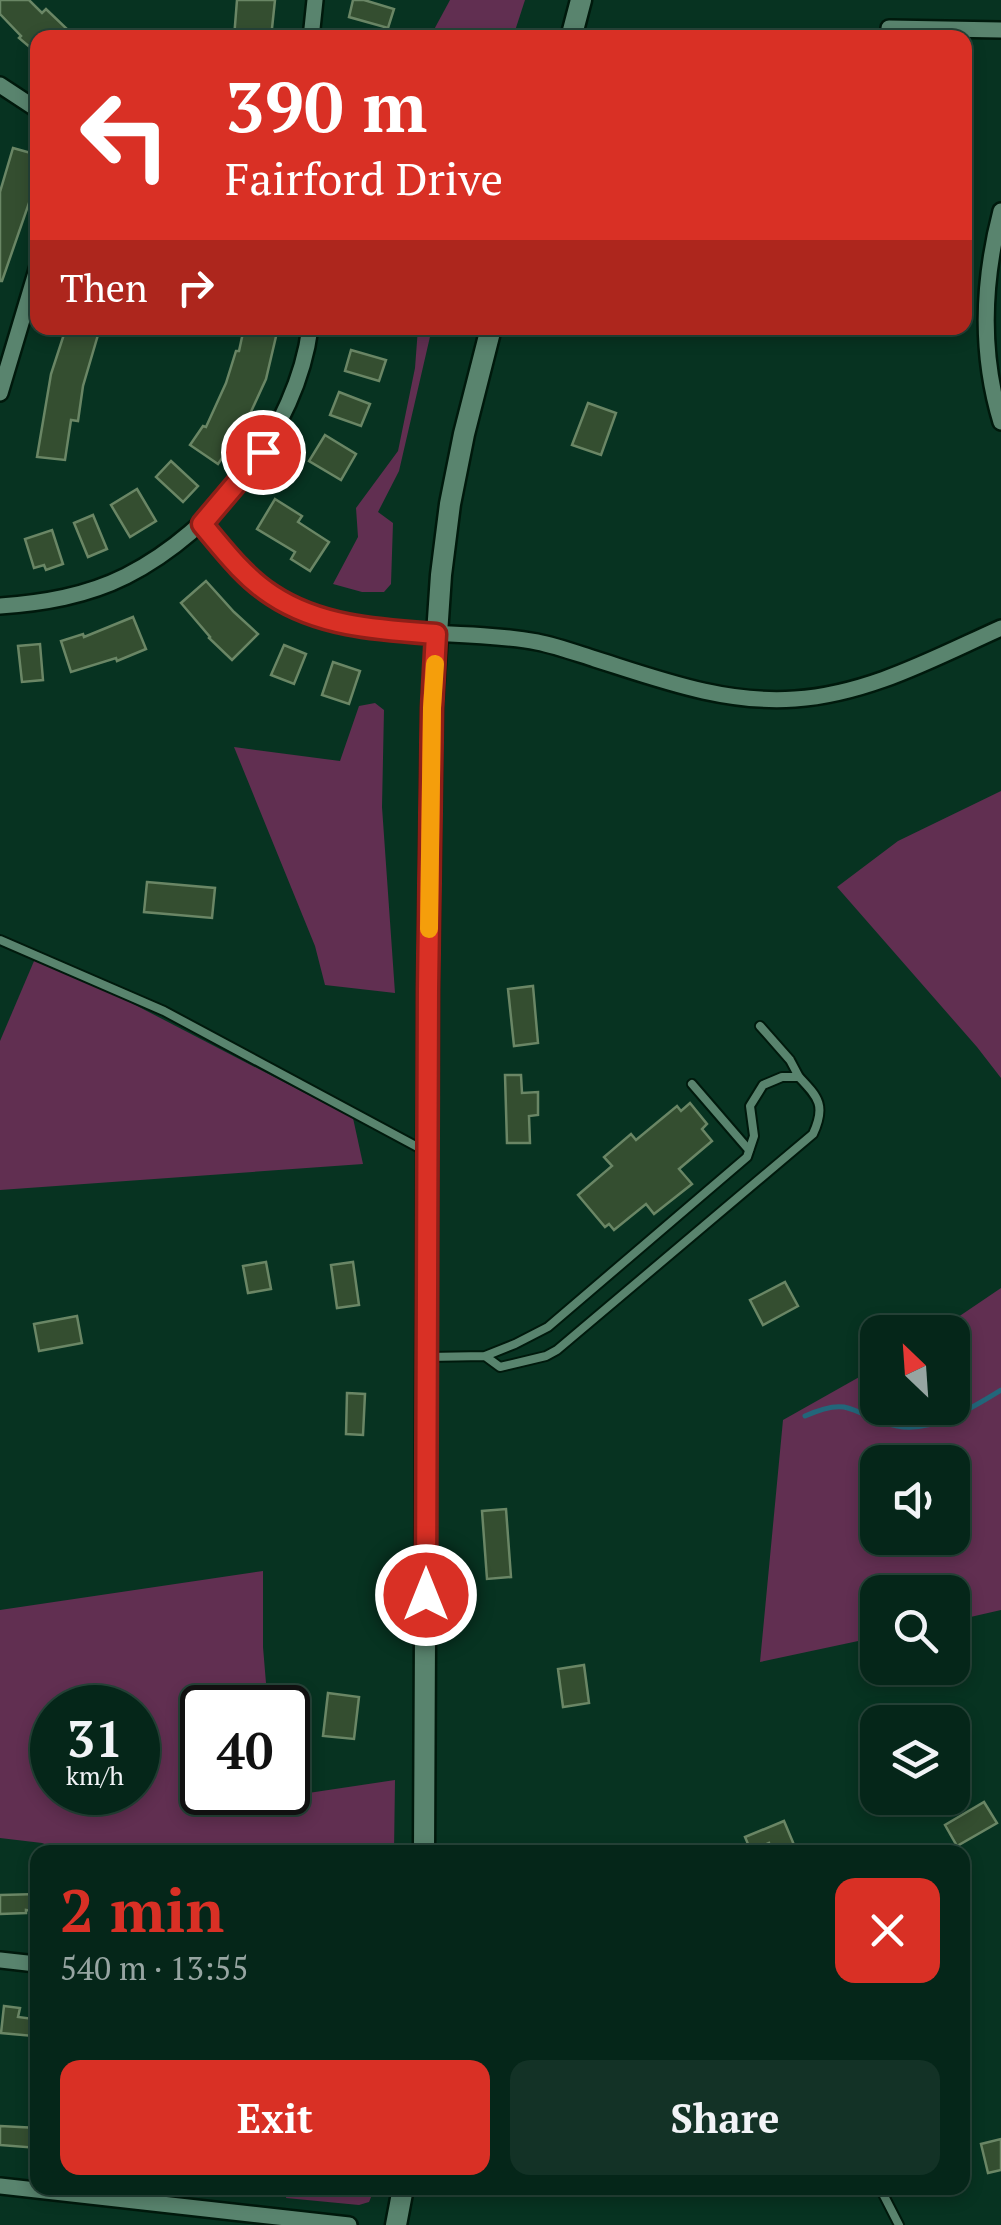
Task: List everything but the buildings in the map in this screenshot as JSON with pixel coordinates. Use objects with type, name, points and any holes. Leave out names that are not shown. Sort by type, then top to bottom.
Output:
[{"type":"street","points":[[311,30],[315,0]]},
{"type":"street","points":[[573,30],[581,0]]},
{"type":"street","points":[[889,28],[1001,30]]},
{"type":"street","points":[[0,84],[30,105]]},
{"type":"street","points":[[1001,211],[986,303],[988,358],[1001,422]]},
{"type":"street","points":[[0,393],[30,293]]},
{"type":"street","points":[[0,606],[81,594],[124,577],[164,554],[202,524],[263,452],[299,376],[308,335]]},
{"type":"street","points":[[424,1845],[432,708],[450,504],[489,335]]},
{"type":"street","points":[[202,524],[250,577],[271,594],[293,607],[340,623],[544,643],[702,692],[772,700],[818,697],[864,687],[908,671],[1001,628]]},
{"type":"street","points":[[0,1960],[30,1963]]},
{"type":"street","points":[[0,2186],[30,2189]]},
{"type":"street","points":[[85,2195],[348,2225]]},
{"type":"street","points":[[396,2225],[402,2195]]},
{"type":"street","points":[[197,2225],[199,2207]]},
{"type":"lane","points":[[0,940],[164,1011],[429,1154]]},
{"type":"lane","points":[[485,1356],[500,1366],[557,1350],[813,1134],[820,1106],[816,1095],[760,1026]]},
{"type":"lane","points":[[427,1356],[485,1356],[548,1326],[747,1157],[754,1136],[750,1106],[758,1090],[782,1077],[799,1077]]},
{"type":"lane","points":[[692,1084],[749,1150]]},
{"type":"lane","points":[[883,2195],[898,2225]]},
{"type":"shaded area","points":[[450,0],[525,0],[515,30],[434,30]]},
{"type":"shaded area","points":[[417,335],[430,335],[399,471],[378,512],[393,523],[391,584],[384,592],[362,592],[333,584],[358,537],[356,508],[398,451],[415,368]]},
{"type":"shaded area","points":[[375,703],[384,710],[382,807],[395,993],[325,985],[315,946],[234,747],[340,761],[359,706]]},
{"type":"shaded area","points":[[1001,791],[1001,1078],[837,887],[898,841]]},
{"type":"shaded area","points":[[37,954],[353,1118],[363,1164],[0,1190],[0,1041]]},
{"type":"shaded area","points":[[1001,1288],[1001,1610],[970,1617],[970,1575],[860,1575],[860,1641],[760,1662],[783,1420],[860,1377],[860,1425],[970,1425],[970,1315],[961,1315]]},
{"type":"shaded area","points":[[263,1571],[266,1685],[180,1685],[180,1815],[310,1815],[310,1793],[395,1780],[394,1845],[42,1843],[0,1838],[0,1610]]},
{"type":"shaded area","points":[[372,2195],[369,2202],[359,2205],[286,2198]]},
{"type":"waterway","points":[[805,1416],[844,1407],[890,1424],[924,1426],[951,1417],[1001,1390]]},
{"type":"slow traffic","points":[[429,929],[435,664]]},
{"type":"route","points":[[263,452],[202,524],[233,560],[271,594],[293,607],[340,623],[436,634],[428,989],[426,1595]]}]
